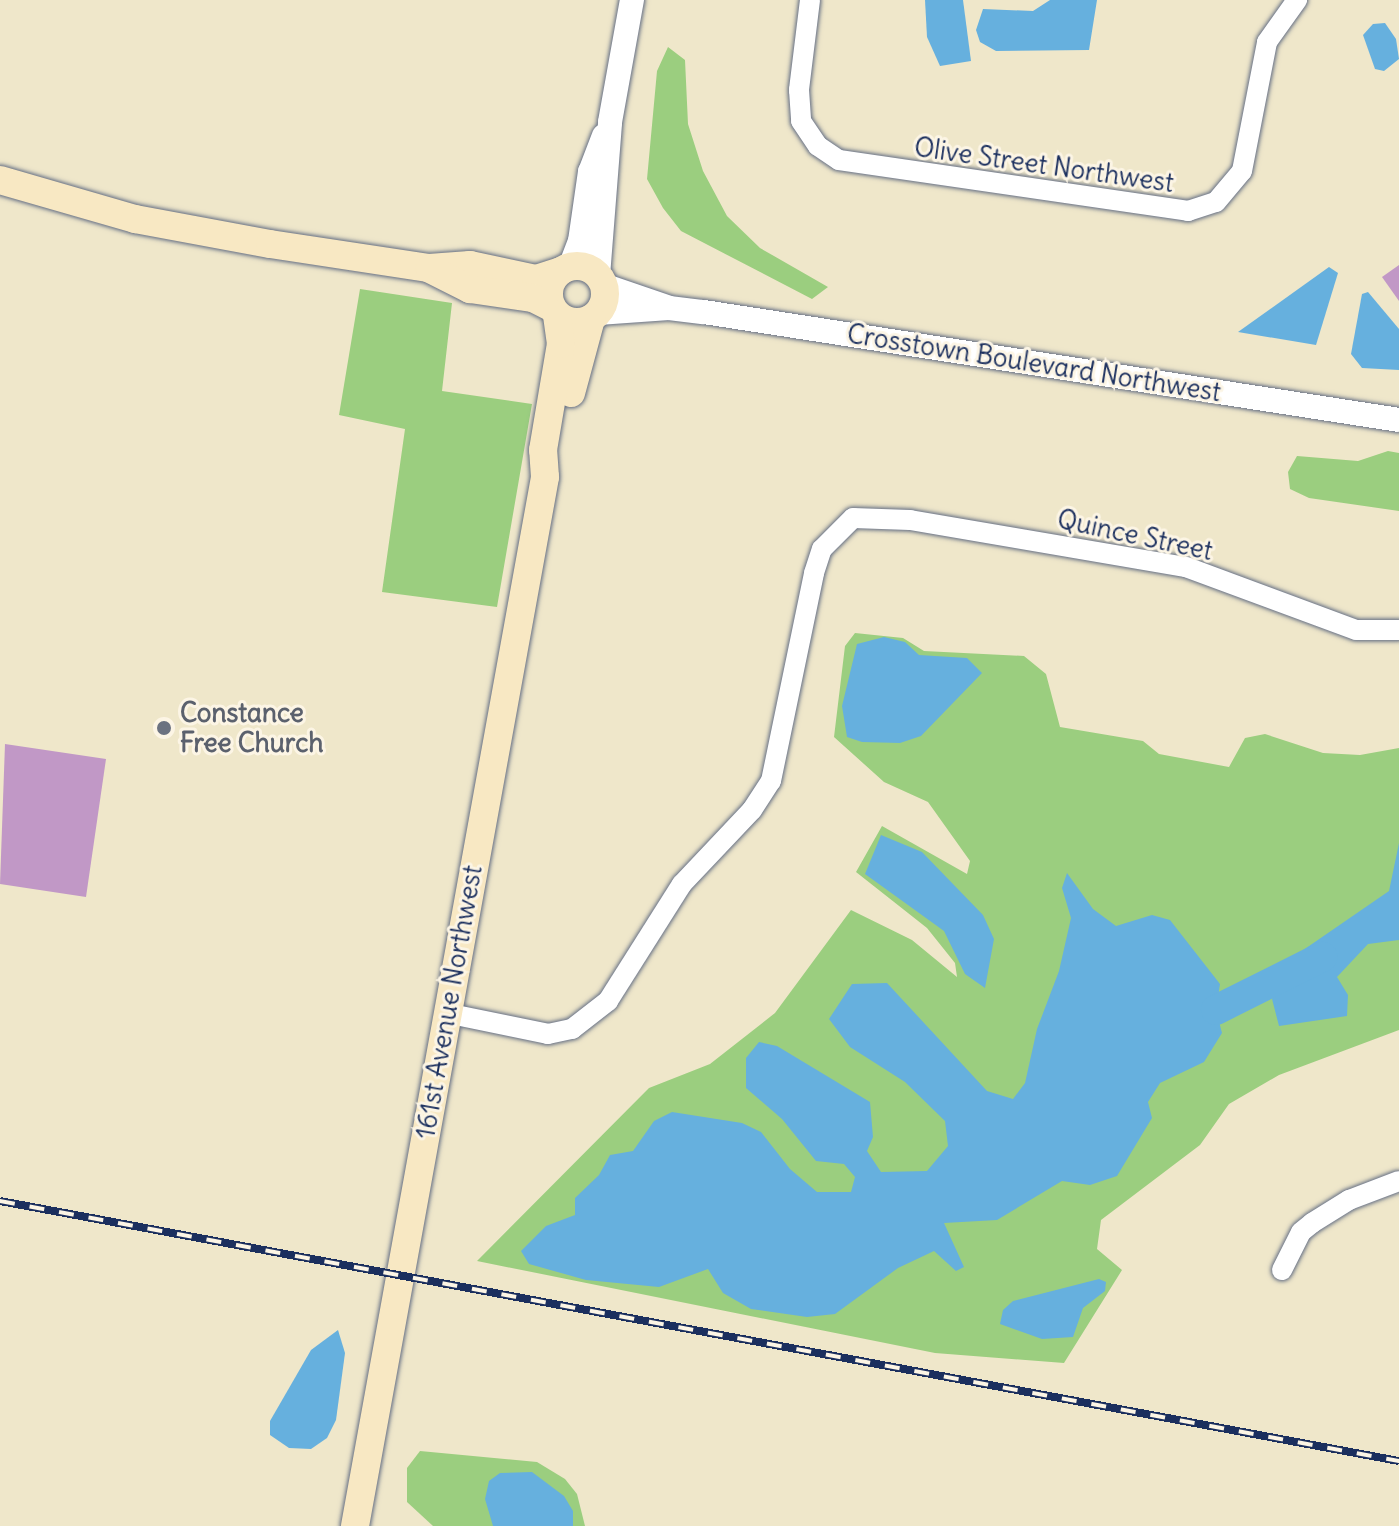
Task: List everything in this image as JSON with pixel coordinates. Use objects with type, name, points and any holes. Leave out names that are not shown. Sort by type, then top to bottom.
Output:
[{"type":"main road","points":[[0,180],[135,219],[429,268],[470,265],[536,279],[565,269],[601,280],[594,316],[573,322],[533,298],[470,289],[429,268]]},
{"type":"main road","points":[[554,311],[549,288],[565,269]]},
{"type":"main road","name":"161st Avenue Northwest","points":[[355,1526],[545,477],[543,450],[561,344],[554,311]]},
{"type":"main road","name":"161st Avenue Northwest","points":[[545,477],[560,447],[594,316]]},
{"type":"street","points":[[601,280],[610,122],[632,0]]},
{"type":"street","name":"Olive Street Northwest","points":[[810,0],[799,90],[801,121],[818,146],[839,160],[867,167],[1157,208],[1203,209],[1231,190],[1242,171],[1267,42],[1297,0]]},
{"type":"street","points":[[565,269],[580,241],[590,172],[610,122]]},
{"type":"street","name":"Crosstown Boulevard Northwest","points":[[601,280],[669,308],[1399,420]]},
{"type":"street","name":"Crosstown Boulevard Northwest","points":[[594,316],[669,308]]},
{"type":"street","name":"Quince Street","points":[[446,1013],[548,1034],[581,1024],[624,981],[682,884],[752,810],[771,781],[814,573],[822,549],[853,518],[937,524],[1186,567],[1341,626],[1399,630]]},
{"type":"street","points":[[1282,1270],[1301,1232],[1312,1223],[1349,1200],[1399,1181]]},
{"type":"green space","points":[[668,47],[685,60],[688,124],[703,171],[727,216],[760,248],[828,287],[812,299],[681,231],[663,208],[647,179],[657,71]]},
{"type":"green space","points":[[360,289],[452,303],[442,391],[532,404],[497,607],[382,592],[405,429],[339,415]]},
{"type":"green space","points":[[1388,451],[1399,453],[1399,511],[1309,498],[1290,489],[1288,472],[1297,456],[1358,461]]},
{"type":"green space","points":[[855,633],[903,638],[924,651],[1024,656],[1046,674],[1060,727],[1143,741],[1159,754],[1229,767],[1245,738],[1265,734],[1323,753],[1360,755],[1399,748],[1399,1030],[1279,1075],[1229,1104],[1200,1145],[1101,1220],[1097,1249],[1122,1270],[1064,1363],[935,1353],[477,1261],[649,1088],[710,1064],[775,1013],[851,910],[912,940],[957,977],[955,963],[927,928],[856,872],[882,826],[967,874],[970,861],[928,802],[884,782],[834,737],[845,646]]},
{"type":"green space","points":[[420,1451],[537,1462],[565,1479],[577,1494],[585,1526],[433,1526],[407,1502],[407,1468]]},
{"type":"water","points":[[925,0],[963,0],[971,61],[940,66],[927,37]]},
{"type":"water","points":[[1050,0],[1097,0],[1089,50],[996,51],[980,42],[976,30],[983,9],[1033,11]]},
{"type":"water","points":[[1385,23],[1396,39],[1399,59],[1384,71],[1375,69],[1363,35],[1373,24]]},
{"type":"water","points":[[1329,267],[1338,273],[1316,345],[1238,332]]},
{"type":"water","points":[[1368,292],[1399,329],[1399,370],[1362,368],[1351,354],[1362,294]]},
{"type":"water","points":[[884,637],[905,642],[919,655],[967,658],[982,673],[921,736],[900,743],[862,742],[847,737],[842,706],[857,644]]},
{"type":"water","points":[[881,835],[922,852],[983,915],[994,939],[985,988],[965,974],[944,931],[865,874]]},
{"type":"water","points":[[1399,843],[1399,940],[1368,944],[1337,977],[1348,995],[1347,1016],[1279,1026],[1272,999],[1296,955],[1389,891]]},
{"type":"water","points":[[1067,873],[1093,909],[1116,926],[1152,915],[1170,920],[1220,984],[1216,1010],[1222,1033],[1204,1062],[1160,1083],[1148,1102],[1152,1118],[1117,1176],[1090,1185],[1062,1181],[997,1220],[944,1223],[964,1267],[956,1271],[934,1251],[898,1268],[835,1314],[807,1317],[751,1309],[723,1293],[708,1269],[659,1287],[586,1280],[529,1264],[521,1251],[546,1226],[575,1215],[575,1198],[599,1175],[610,1155],[633,1151],[654,1121],[672,1112],[742,1123],[761,1132],[790,1169],[817,1192],[851,1192],[855,1177],[844,1164],[816,1161],[782,1119],[746,1088],[746,1058],[759,1042],[777,1046],[870,1102],[873,1137],[867,1151],[881,1172],[927,1171],[948,1146],[945,1121],[905,1082],[850,1047],[829,1019],[852,984],[887,983],[987,1091],[1013,1099],[1025,1083],[1037,1029],[1059,971],[1071,918],[1062,888]]},
{"type":"water","points":[[1099,1279],[1106,1282],[1105,1291],[1083,1308],[1073,1337],[1042,1339],[1000,1324],[1003,1310],[1013,1301]]},
{"type":"water","points":[[338,1330],[345,1353],[336,1420],[327,1438],[311,1449],[289,1448],[270,1435],[270,1421],[311,1350]]},
{"type":"water","points":[[532,1472],[564,1496],[573,1511],[573,1526],[493,1526],[485,1499],[489,1481],[500,1473]]},
{"type":"building","points":[[1399,265],[1399,301],[1382,277]]},
{"type":"building","points":[[5,744],[106,759],[86,897],[0,884]]},
{"type":"waterway","points":[[1216,1010],[1322,957]]},
{"type":"railway","points":[[0,1201],[1399,1461]]},
{"type":"place","name":"Constance Free Church","points":[[164,728]]}]
